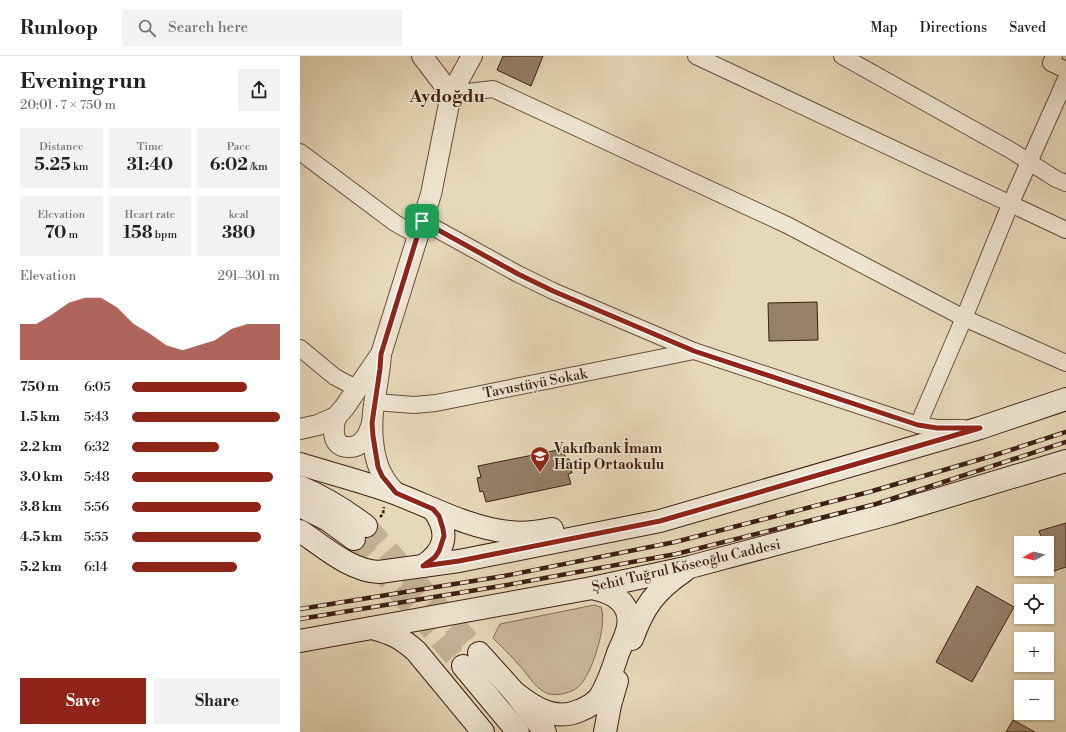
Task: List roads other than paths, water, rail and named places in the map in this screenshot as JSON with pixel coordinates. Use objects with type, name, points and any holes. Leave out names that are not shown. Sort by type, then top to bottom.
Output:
[{"type":"main road","points":[[300,530],[351,565],[360,569],[379,572],[459,561],[660,521],[707,506],[980,428],[1066,399]]},
{"type":"main road","name":"Şehit Tuğrul Köseoğlu Caddesi","points":[[300,641],[592,588],[690,567],[892,513],[1066,461]]},
{"type":"main road","points":[[300,464],[396,493],[433,509],[484,527],[503,531],[524,533],[650,512],[707,506]]},
{"type":"main road","points":[[300,487],[337,505],[360,532],[328,520],[300,506]]},
{"type":"main road","points":[[423,566],[435,557],[443,544],[444,536],[442,523],[433,509]]},
{"type":"main road","points":[[605,732],[612,698],[638,622],[653,597],[663,586],[690,567]]},
{"type":"main road","points":[[518,732],[471,659],[515,693],[543,712],[569,714],[592,704],[606,686],[628,629],[629,618],[626,608],[619,599],[604,591],[592,588]]},
{"type":"main road","points":[[371,628],[392,633],[404,640],[416,651],[483,732]]},
{"type":"main road","points":[[515,693],[545,732]]},
{"type":"street","points":[[422,56],[451,94]]},
{"type":"street","points":[[381,354],[358,389],[336,417],[333,428],[334,438],[345,447],[354,447],[363,442],[370,430],[381,354],[431,194],[451,94],[472,56]]},
{"type":"street","points":[[696,56],[1010,205],[1066,230]]},
{"type":"street","points":[[842,56],[1066,183]]},
{"type":"street","points":[[1054,56],[1052,63],[1066,70]]},
{"type":"street","points":[[918,425],[1010,205],[1066,79]]},
{"type":"street","points":[[451,94],[493,89],[787,225],[964,318],[1066,363]]},
{"type":"street","points":[[300,152],[395,223],[420,228],[553,291],[694,351],[918,425],[937,428],[980,428]]},
{"type":"street","points":[[300,348],[335,377],[358,389]]},
{"type":"street","name":"Tavustüyü Sokak","points":[[375,402],[414,405],[436,404],[694,351]]},
{"type":"street","points":[[300,429],[318,425],[336,417]]},
{"type":"street","points":[[372,423],[378,467],[382,476],[396,493]]},
{"type":"tunnel","points":[[366,526],[479,653]]},
{"type":"tunnel","points":[[354,539],[463,666]]},
{"type":"railway","points":[[300,609],[504,576],[675,542],[869,492],[995,455],[1066,432]]},
{"type":"railway","points":[[300,619],[507,585],[676,554],[876,504],[1066,442]]},
{"type":"place","name":"Vakıfbank İmam Hatip Ortaokulu","points":[[540,473]]},
{"type":"district","name":"Aydoğdu","points":[[447,96]]}]
